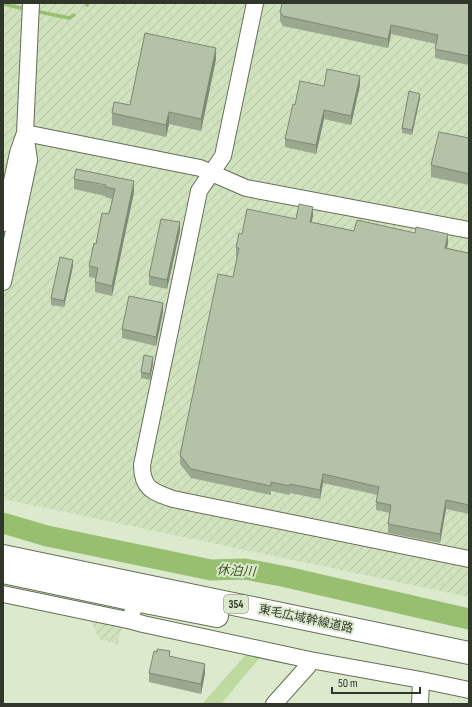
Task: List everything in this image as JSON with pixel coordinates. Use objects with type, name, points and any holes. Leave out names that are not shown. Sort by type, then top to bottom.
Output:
[{"type":"highway","name":"東毛広域幹線道路","points":[[3,556],[469,653]]},
{"type":"highway","name":"東毛広域幹線道路","points":[[3,572],[134,611],[332,638],[469,668]]},
{"type":"street","points":[[3,282],[29,160],[25,133],[31,3]]},
{"type":"street","points":[[255,3],[223,156],[199,191],[142,465],[142,476],[145,483],[159,494],[173,499],[469,559]]},
{"type":"street","points":[[25,133],[200,168],[246,188],[469,230]]},
{"type":"street","points":[[3,223],[18,152],[25,133]]},
{"type":"street","points":[[3,594],[134,611],[310,660],[469,690]]},
{"type":"street","points":[[274,704],[308,666],[310,660]]},
{"type":"street","points":[[420,704],[421,680]]},
{"type":"shaded area","points":[[3,3],[469,3],[469,597],[3,499]]},
{"type":"shaded area","points":[[89,617],[123,621],[118,644],[99,639]]},
{"type":"shaded area","points":[[249,651],[263,654],[221,704],[202,704]]},
{"type":"building","points":[[282,3],[469,3],[469,56],[435,49],[438,35],[391,25],[388,39],[283,16],[280,12]]},
{"type":"building","points":[[145,33],[216,48],[201,119],[169,112],[166,125],[112,113],[114,102],[130,105]]},
{"type":"building","points":[[327,69],[360,76],[351,116],[324,110],[316,145],[285,139],[300,81],[324,86]]},
{"type":"building","points":[[409,91],[420,94],[412,130],[402,128]]},
{"type":"building","points":[[439,132],[469,138],[469,174],[431,165]]},
{"type":"building","points":[[76,169],[134,181],[112,286],[95,282],[98,268],[89,266],[94,243],[96,244],[102,213],[109,214],[115,189],[105,187],[106,185],[74,179]]},
{"type":"building","points":[[299,204],[313,207],[310,222],[354,231],[357,220],[415,233],[416,227],[448,234],[445,248],[468,253],[469,251],[469,505],[446,500],[440,534],[388,524],[391,505],[376,502],[379,487],[323,474],[320,490],[271,482],[271,486],[191,469],[180,455],[218,274],[233,277],[239,248],[236,248],[239,233],[242,234],[247,209],[296,219]]},
{"type":"building","points":[[161,219],[180,222],[167,280],[149,276]]},
{"type":"building","points":[[60,257],[73,260],[64,301],[51,298]]},
{"type":"building","points":[[129,296],[163,303],[156,337],[122,329]]},
{"type":"building","points":[[144,355],[153,357],[150,374],[141,372]]},
{"type":"building","points":[[157,649],[170,651],[169,656],[205,664],[201,684],[149,673],[154,651],[157,652]]},
{"type":"waterway","points":[[3,4],[21,8]]},
{"type":"waterway","points":[[40,12],[69,18],[74,15]]},
{"type":"waterway","name":"休泊川","points":[[3,523],[47,536],[211,570],[245,569],[282,576],[469,619]]}]
